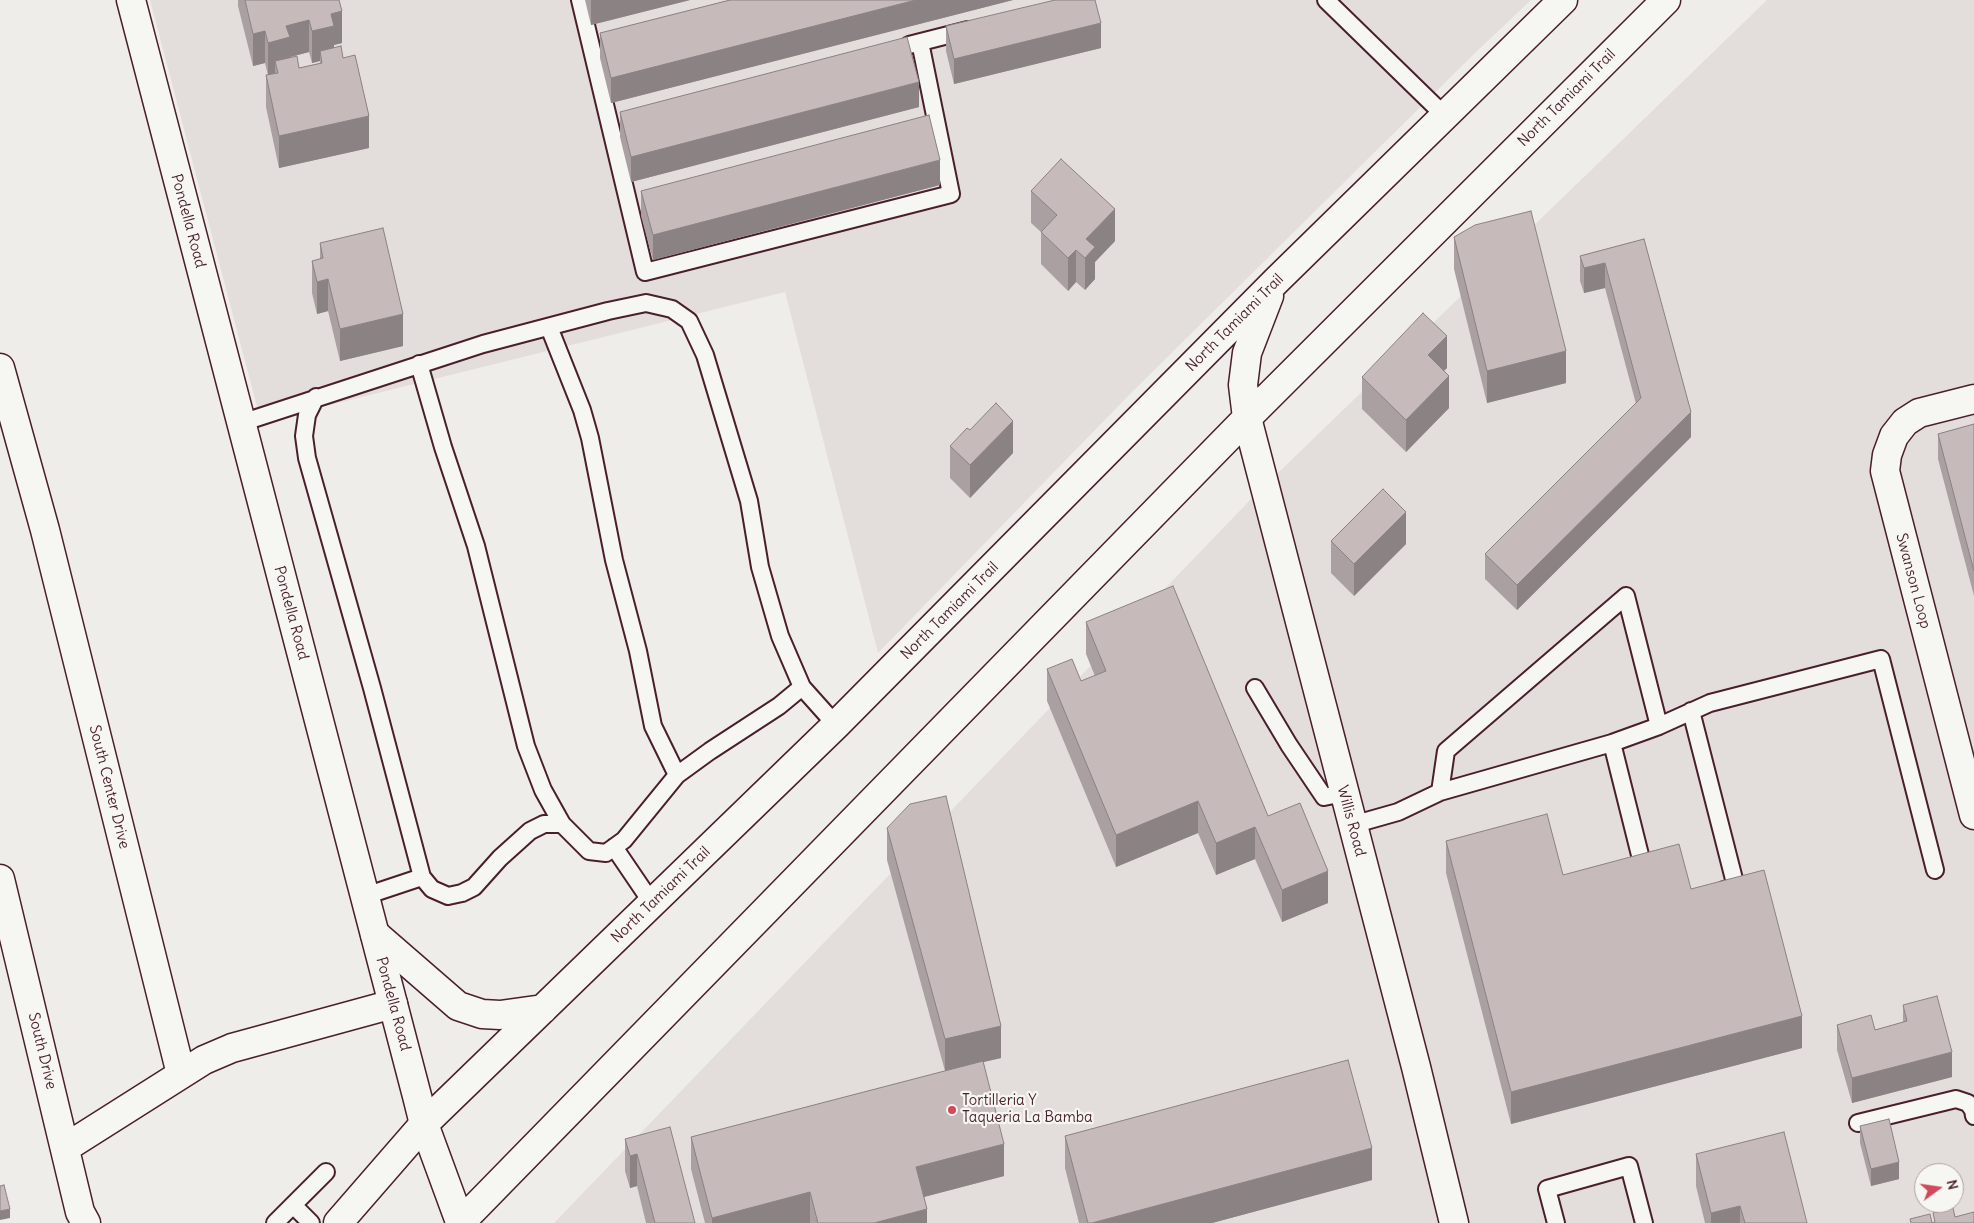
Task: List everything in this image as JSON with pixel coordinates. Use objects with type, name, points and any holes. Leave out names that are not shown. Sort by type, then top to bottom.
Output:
[{"type":"main road","name":"Pondella Road","points":[[131,0],[424,1124],[460,1223]]},
{"type":"main road","name":"North Tamiami Trail","points":[[338,1223],[424,1124],[836,725],[1276,281],[1563,0]]},
{"type":"main road","name":"North Tamiami Trail","points":[[460,1223],[1247,418],[1666,0]]},
{"type":"main road","name":"Willis Road","points":[[1276,281],[1246,353],[1243,385],[1247,418],[1416,1067],[1454,1223]]},
{"type":"main road","name":"South Center Drive","points":[[0,368],[45,530],[181,1074]]},
{"type":"main road","name":"Swanson Loop","points":[[1974,400],[1919,413],[1906,422],[1894,436],[1887,455],[1884,471],[1974,815]]},
{"type":"main road","name":"South Drive","points":[[0,879],[80,1212],[86,1223]]},
{"type":"main road","points":[[375,934],[458,1006],[482,1014],[500,1015],[543,1010]]},
{"type":"main road","points":[[65,1148],[204,1060],[232,1048],[393,1004]]},
{"type":"lane","points":[[580,0],[645,272],[951,194],[920,42]]},
{"type":"lane","points":[[1326,0],[1445,116]]},
{"type":"lane","points":[[891,49],[984,26]]},
{"type":"lane","points":[[590,43],[609,38]]},
{"type":"lane","points":[[608,120],[627,115]]},
{"type":"lane","points":[[917,124],[936,119]]},
{"type":"lane","points":[[627,196],[646,192]]},
{"type":"lane","points":[[241,423],[483,344],[646,303],[672,309],[689,320],[705,355],[749,501],[760,567],[780,636],[802,688],[836,725]]},
{"type":"lane","points":[[549,327],[582,410],[590,438],[614,560],[638,650],[653,726],[677,775]]},
{"type":"lane","points":[[419,364],[443,447],[476,546],[526,746],[543,790],[562,824],[589,851],[606,853],[624,840],[677,775],[779,706],[802,688]]},
{"type":"lane","points":[[316,397],[307,415],[304,436],[307,458],[375,698],[422,877],[432,889],[448,896],[462,893],[474,887],[500,858],[530,831],[544,824],[562,824]]},
{"type":"lane","points":[[1440,792],[1446,752],[1626,596],[1659,726]]},
{"type":"lane","points":[[1352,824],[1398,812],[1440,792],[1612,743],[1659,726],[1710,703],[1881,660],[1935,870]]},
{"type":"lane","points":[[1255,688],[1289,745],[1324,797],[1344,793]]},
{"type":"lane","points":[[1691,711],[1736,887],[1711,894]]},
{"type":"lane","points":[[1612,743],[1647,884]]},
{"type":"lane","points":[[614,847],[652,903]]},
{"type":"lane","points":[[365,896],[422,877]]},
{"type":"lane","points":[[1858,1123],[1956,1099],[1968,1103],[1973,1110],[1974,1116]]},
{"type":"lane","points":[[1556,1223],[1546,1189],[1628,1166],[1644,1223]]},
{"type":"lane","points":[[275,1223],[326,1172]]},
{"type":"lane","points":[[292,1205],[311,1223]]},
{"type":"shaded area","points":[[150,0],[1531,0],[1131,393],[878,653],[785,292],[261,422]]},
{"type":"shaded area","points":[[1767,0],[1974,0],[1974,1223],[554,1223],[1252,498]]},
{"type":"building","points":[[245,0],[339,0],[342,11],[331,14],[334,26],[312,31],[309,20],[286,26],[290,37],[268,43],[265,31],[253,34]]},
{"type":"building","points":[[730,0],[916,0],[611,78],[600,33]]},
{"type":"building","points":[[1055,0],[1095,0],[1101,23],[954,59],[946,26]]},
{"type":"building","points":[[907,37],[919,82],[631,157],[620,112]]},
{"type":"building","points":[[341,46],[343,58],[355,55],[369,116],[279,136],[266,75],[278,73],[275,61],[297,56],[299,68],[322,63],[320,51]]},
{"type":"building","points":[[929,115],[940,160],[653,235],[641,191]]},
{"type":"building","points":[[1061,159],[1115,209],[1086,239],[1095,247],[1085,258],[1076,250],[1068,258],[1041,232],[1057,215],[1031,191]]},
{"type":"building","points":[[1531,211],[1566,351],[1487,371],[1454,237],[1475,225]]},
{"type":"building","points":[[383,228],[403,314],[340,329],[328,279],[317,282],[312,261],[323,258],[320,243]]},
{"type":"building","points":[[1644,239],[1691,412],[1517,585],[1485,554],[1641,398],[1605,263],[1584,268],[1580,256]]},
{"type":"building","points":[[1423,313],[1447,336],[1428,355],[1449,376],[1406,420],[1362,377]]},
{"type":"building","points":[[996,403],[1013,421],[970,465],[950,446],[967,428],[970,430]]},
{"type":"building","points":[[1974,424],[1974,571],[1938,434]]},
{"type":"building","points":[[1383,489],[1406,512],[1354,564],[1331,541]]},
{"type":"building","points":[[1173,586],[1268,816],[1300,803],[1328,871],[1282,890],[1255,827],[1216,843],[1198,801],[1116,835],[1047,669],[1072,659],[1081,681],[1106,671],[1086,622]]},
{"type":"building","points":[[946,796],[1001,1026],[945,1039],[887,828],[910,804]]},
{"type":"building","points":[[1547,814],[1563,875],[1679,844],[1691,889],[1764,870],[1802,1016],[1511,1092],[1446,841]]},
{"type":"building","points":[[1937,996],[1952,1052],[1852,1078],[1837,1025],[1871,1015],[1875,1030],[1907,1021],[1903,1005]]},
{"type":"building","points":[[1348,1060],[1372,1148],[1088,1223],[1065,1136]]},
{"type":"building","points":[[983,1061],[1004,1144],[916,1167],[927,1209],[874,1223],[818,1223],[810,1192],[712,1218],[691,1137]]},
{"type":"building","points":[[1889,1119],[1899,1162],[1871,1169],[1860,1126]]},
{"type":"building","points":[[670,1127],[695,1223],[655,1223],[637,1154],[630,1156],[625,1139]]},
{"type":"building","points":[[1784,1132],[1807,1223],[1745,1223],[1740,1206],[1711,1213],[1696,1154]]},
{"type":"building","points":[[4,1185],[10,1209],[0,1211],[0,1186]]},
{"type":"building","points":[[1974,1212],[1974,1223],[1932,1223],[1935,1222],[1933,1213],[1954,1213],[1955,1217]]},
{"type":"building","points":[[1930,1214],[1932,1223],[1911,1223],[1910,1219]]},
{"type":"place","name":"Tortilleria Y Taqueria La Bamba","points":[[952,1110]]}]
